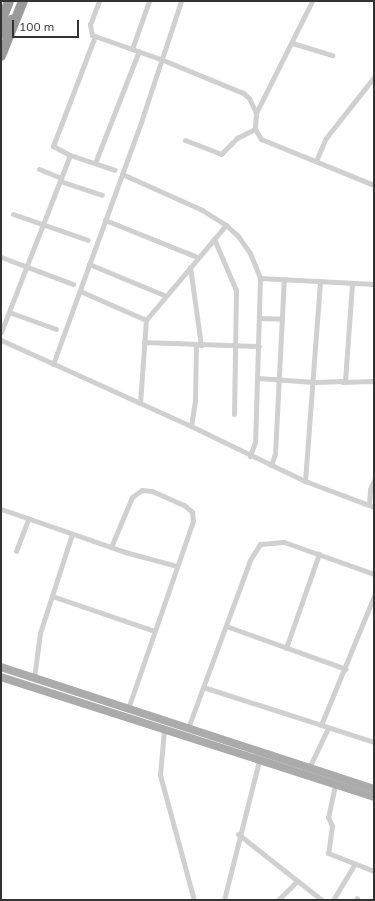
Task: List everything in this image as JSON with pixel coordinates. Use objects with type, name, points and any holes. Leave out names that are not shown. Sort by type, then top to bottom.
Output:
[{"type":"highway","points":[[1,22],[9,1]]},
{"type":"highway","points":[[1,34],[22,5]]},
{"type":"highway","points":[[1,56],[22,5]]},
{"type":"main road","points":[[1,667],[374,789]]},
{"type":"main road","points":[[1,677],[374,797]]},
{"type":"street","points":[[99,1],[90,24],[90,33],[163,60],[243,93],[249,98],[256,113]]},
{"type":"street","points":[[132,49],[149,1]]},
{"type":"street","points":[[54,364],[163,60],[181,1]]},
{"type":"street","points":[[312,1],[256,113],[255,129],[261,139],[374,185]]},
{"type":"street","points":[[95,36],[54,144],[54,148],[115,170]]},
{"type":"street","points":[[292,43],[332,55]]},
{"type":"street","points":[[95,163],[139,51]]},
{"type":"street","points":[[316,162],[326,138],[374,77]]},
{"type":"street","points":[[185,140],[221,154],[236,138],[255,129]]},
{"type":"street","points":[[1,332],[70,155]]},
{"type":"street","points":[[39,169],[102,195]]},
{"type":"street","points":[[122,174],[202,210],[226,225],[244,244],[260,278],[260,318],[255,442],[250,456]]},
{"type":"street","points":[[13,214],[88,240]]},
{"type":"street","points":[[105,220],[197,257]]},
{"type":"street","points":[[140,402],[146,320],[164,295],[226,225]]},
{"type":"street","points":[[214,239],[235,285],[234,414]]},
{"type":"street","points":[[1,257],[73,284]]},
{"type":"street","points":[[89,264],[164,295]]},
{"type":"street","points":[[190,267],[199,345],[195,401],[191,426]]},
{"type":"street","points":[[260,278],[374,284]]},
{"type":"street","points":[[271,465],[275,454],[284,279]]},
{"type":"street","points":[[305,481],[314,382],[320,282]]},
{"type":"street","points":[[342,382],[347,378],[352,283]]},
{"type":"street","points":[[80,290],[146,320]]},
{"type":"street","points":[[9,312],[56,329]]},
{"type":"street","points":[[260,318],[282,319]]},
{"type":"street","points":[[1,340],[140,402],[250,456],[305,481],[372,506],[370,489],[374,480]]},
{"type":"street","points":[[144,342],[259,346]]},
{"type":"street","points":[[258,378],[314,382],[374,381]]},
{"type":"street","points":[[111,547],[132,497],[142,490],[152,491],[184,505],[192,512],[194,521],[154,631],[128,709]]},
{"type":"street","points":[[1,509],[111,547],[177,566]]},
{"type":"street","points":[[16,551],[28,519]]},
{"type":"street","points":[[34,678],[40,633],[72,534]]},
{"type":"street","points":[[188,728],[250,560],[260,544],[284,542],[374,574]]},
{"type":"street","points":[[286,648],[319,554]]},
{"type":"street","points":[[52,596],[154,631]]},
{"type":"street","points":[[321,725],[346,669],[374,596]]},
{"type":"street","points":[[226,626],[346,669]]},
{"type":"street","points":[[203,687],[374,742]]},
{"type":"street","points":[[309,768],[328,728]]},
{"type":"street","points":[[164,730],[160,775],[194,900]]},
{"type":"street","points":[[224,900],[238,834],[259,761]]},
{"type":"street","points":[[336,785],[328,817],[332,826],[327,851],[354,865],[374,871]]},
{"type":"street","points":[[238,834],[322,900]]},
{"type":"street","points":[[333,900],[354,865]]},
{"type":"street","points":[[278,900],[297,881]]}]
